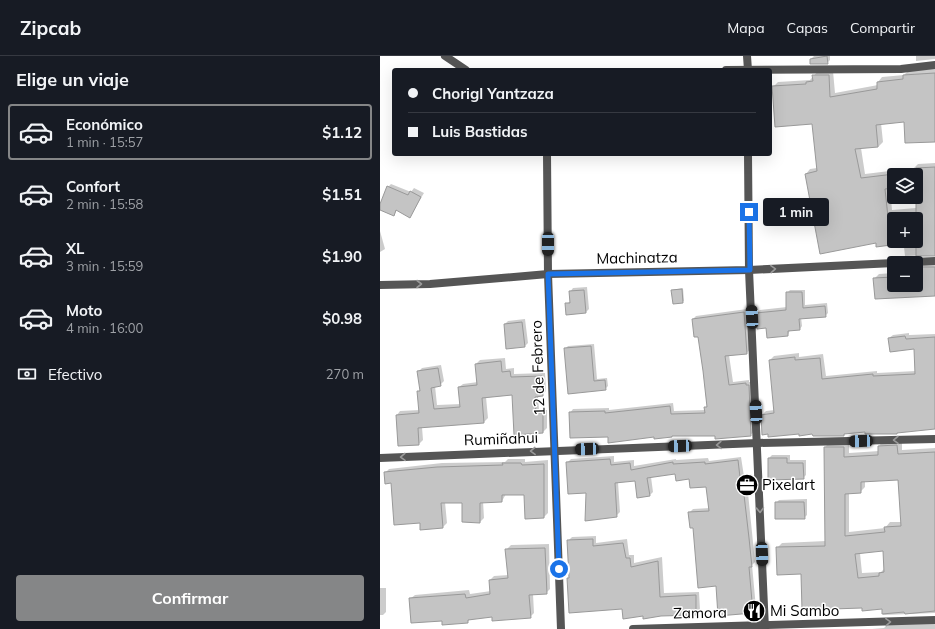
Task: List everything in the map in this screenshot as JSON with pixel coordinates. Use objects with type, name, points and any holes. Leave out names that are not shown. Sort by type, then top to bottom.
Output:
[{"type":"street","points":[[445,56],[463,68]]},
{"type":"street","points":[[747,56],[748,68]]},
{"type":"street","points":[[772,70],[901,69],[935,65]]},
{"type":"street","name":"12 de Febrero","points":[[548,156],[548,274],[556,450],[561,629]]},
{"type":"street","points":[[748,156],[750,270],[765,627]]},
{"type":"street","name":"Machinatza","points":[[923,262],[935,261]]},
{"type":"street","name":"Machinatza","points":[[380,285],[430,284],[548,274],[750,270],[887,263]]},
{"type":"street","name":"Rumiñahui","points":[[380,458],[758,443],[935,439]]},
{"type":"street","name":"Zamora","points":[[633,629],[765,627],[935,620]]},
{"type":"building","points":[[827,56],[828,64],[810,64],[810,59]]},
{"type":"building","points":[[935,73],[935,142],[905,143],[904,122],[876,125],[878,147],[855,149],[861,178],[887,175],[887,189],[885,189],[887,212],[887,246],[876,247],[876,243],[820,254],[805,174],[817,171],[812,124],[775,127],[772,86],[806,84],[806,82],[813,81],[812,75],[829,75],[830,97],[877,89],[877,82],[903,79],[903,75]]},
{"type":"building","points":[[935,167],[935,256],[916,256],[916,248],[923,248],[923,212],[916,212],[916,204],[923,204],[923,168],[916,168]]},
{"type":"building","points":[[387,186],[408,195],[410,191],[421,197],[410,218],[396,210],[394,216],[380,210],[380,204]]},
{"type":"building","points":[[923,267],[935,267],[935,296],[875,299],[873,278],[887,277],[887,292],[923,292]]},
{"type":"building","points":[[682,289],[683,303],[673,304],[671,290]]},
{"type":"building","points":[[584,290],[586,313],[566,315],[565,303],[570,303],[569,291]]},
{"type":"building","points":[[786,292],[802,292],[803,308],[825,306],[826,317],[799,319],[800,330],[788,331],[788,336],[767,338],[766,328],[757,329],[756,313],[786,310]]},
{"type":"building","points":[[744,312],[747,354],[725,356],[729,385],[746,383],[746,385],[749,385],[751,436],[715,439],[715,436],[672,436],[608,443],[608,437],[570,438],[569,412],[605,411],[605,413],[670,406],[671,414],[705,413],[704,407],[707,407],[703,371],[698,337],[694,337],[692,319]]},
{"type":"building","points":[[522,322],[525,347],[506,349],[504,324]]},
{"type":"building","points":[[905,336],[906,339],[935,337],[935,429],[897,434],[865,434],[865,432],[844,434],[844,436],[813,436],[812,434],[799,436],[799,434],[768,437],[768,434],[762,435],[761,415],[774,413],[769,360],[795,357],[795,360],[820,358],[822,379],[873,374],[873,376],[915,374],[914,349],[890,352],[888,338]]},
{"type":"building","points":[[591,346],[594,381],[605,380],[606,390],[568,394],[564,348]]},
{"type":"building","points":[[501,361],[502,372],[510,371],[511,377],[542,376],[543,396],[535,397],[536,414],[543,413],[543,433],[514,435],[512,395],[482,398],[484,423],[418,428],[419,445],[398,446],[396,415],[419,413],[417,391],[420,391],[417,371],[438,368],[441,386],[431,388],[434,409],[460,407],[458,387],[477,385],[475,364]]},
{"type":"building","points":[[897,445],[898,454],[935,452],[935,611],[905,614],[904,612],[882,614],[882,609],[862,611],[862,608],[802,610],[801,574],[777,575],[776,547],[825,546],[824,447],[844,447],[844,457],[878,455],[878,446]],"holes":[[[898,480],[901,526],[884,527],[885,532],[845,536],[845,494],[861,493],[861,482]],[[883,551],[884,572],[879,573],[879,576],[858,578],[855,554]]]},
{"type":"building","points":[[768,458],[787,458],[787,463],[803,463],[804,479],[768,480]]},
{"type":"building","points":[[610,459],[611,465],[630,463],[631,470],[673,462],[673,464],[705,462],[705,464],[738,460],[741,486],[743,486],[752,567],[749,567],[753,613],[718,616],[716,586],[698,588],[693,528],[690,528],[688,512],[709,511],[706,487],[690,488],[689,479],[676,481],[675,474],[647,478],[650,496],[637,498],[635,481],[615,483],[617,517],[585,521],[586,493],[568,494],[566,462]]},
{"type":"building","points":[[502,463],[521,463],[522,465],[544,464],[544,518],[525,519],[524,495],[502,495],[502,502],[480,503],[480,523],[462,522],[462,503],[441,503],[443,528],[420,530],[420,523],[394,525],[391,483],[385,484],[384,472],[437,467],[503,465]]},
{"type":"building","points":[[775,502],[804,502],[805,519],[775,519]]},
{"type":"building","points":[[593,539],[593,546],[623,543],[626,558],[630,558],[631,567],[658,561],[660,597],[696,595],[696,615],[661,616],[643,619],[643,616],[623,619],[622,609],[569,613],[567,540]]},
{"type":"building","points":[[545,548],[547,594],[529,595],[531,618],[492,621],[492,617],[468,620],[468,623],[442,625],[442,621],[411,623],[409,598],[465,594],[466,598],[490,594],[489,580],[508,578],[505,549]]},
{"type":"place","name":"Pixelart","points":[[747,485]]},
{"type":"place","name":"Mi Sambo","points":[[754,611]]},
{"type":"route","points":[[559,569],[556,450],[548,274],[750,270],[749,212]]}]
